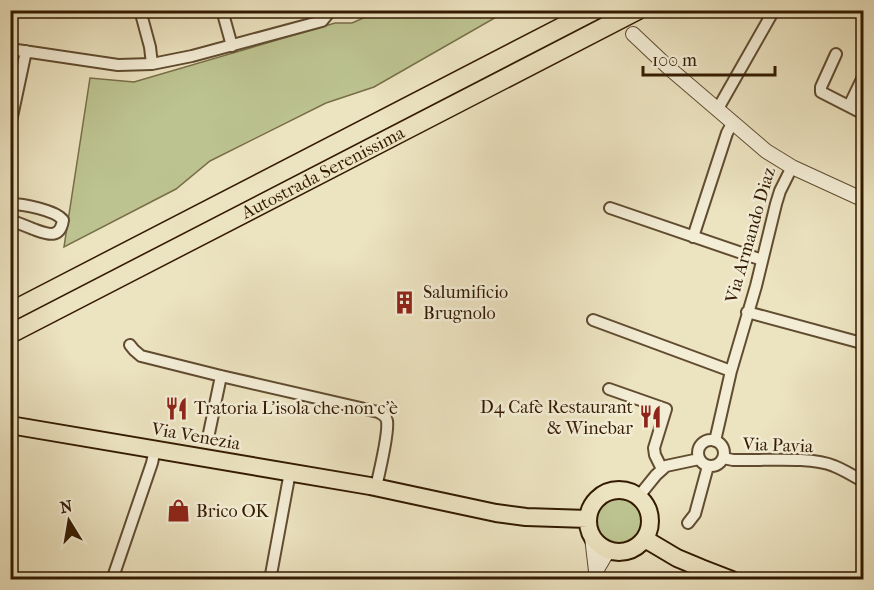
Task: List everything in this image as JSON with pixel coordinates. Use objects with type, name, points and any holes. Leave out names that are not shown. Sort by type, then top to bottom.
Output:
[{"type":"highway","name":"Autostrada Serenissima","points":[[10,312],[595,10]]},
{"type":"highway","name":"Autostrada Serenissima","points":[[10,334],[638,10]]},
{"type":"main road","name":"Via Venezia","points":[[10,425],[376,487],[505,514],[588,519]]},
{"type":"main road","points":[[621,489],[639,496],[650,511],[650,530],[645,539],[634,549],[619,552],[600,546],[592,537],[588,525],[590,509],[595,501],[602,494],[611,490],[621,489]]},
{"type":"main road","points":[[645,539],[677,558],[732,579]]},
{"type":"street","points":[[140,10],[152,63]]},
{"type":"street","points":[[222,10],[232,46]]},
{"type":"street","points":[[10,49],[118,65],[152,63],[192,56],[322,21],[331,10]]},
{"type":"street","points":[[717,109],[774,10]]},
{"type":"street","name":"Via Armando Diaz","points":[[633,34],[766,151],[792,167],[778,197],[731,371],[715,441],[706,441],[698,451],[703,462],[696,514],[688,523]]},
{"type":"street","points":[[10,126],[26,51]]},
{"type":"street","points":[[836,54],[821,89],[822,93],[864,114]]},
{"type":"street","points":[[849,106],[864,75]]},
{"type":"street","points":[[693,237],[727,132],[733,122]]},
{"type":"street","points":[[792,167],[864,200]]},
{"type":"street","points":[[10,204],[20,204],[51,212],[63,220],[60,230],[48,234],[10,220]]},
{"type":"street","points":[[610,208],[762,260]]},
{"type":"street","points":[[747,312],[864,345]]},
{"type":"street","points":[[593,320],[731,371]]},
{"type":"street","points":[[130,345],[141,356],[378,411],[387,420],[387,430],[376,487]]},
{"type":"street","points":[[208,438],[221,376]]},
{"type":"street","points":[[609,389],[666,409],[654,448],[662,469]]},
{"type":"street","points":[[639,496],[666,466],[703,462],[715,466],[718,464],[724,454],[721,446],[715,441]]},
{"type":"street","points":[[112,579],[155,449]]},
{"type":"street","name":"Via Pavia","points":[[723,458],[825,463],[864,482]]},
{"type":"street","points":[[270,579],[290,472]]},
{"type":"street","points":[[592,537],[596,575]]},
{"type":"street","points":[[596,575],[606,554],[611,551]]},
{"type":"green space","points":[[379,11],[502,11],[500,15],[374,87],[326,103],[210,161],[176,189],[64,247],[90,78],[134,82],[335,23],[352,23]]},
{"type":"green space","points":[[614,495],[624,495],[637,502],[644,515],[644,525],[637,538],[624,545],[614,545],[605,541],[598,534],[594,525],[594,515],[598,506],[605,499]]},
{"type":"place","name":"Salumificio Brugnolo","points":[[405,302]]},
{"type":"place","name":"Tratoria L'isola che non c'è","points":[[176,408]]},
{"type":"place","name":"D4 Cafè Restaurant & Winebar","points":[[651,417]]},
{"type":"place","name":"Brico OK","points":[[178,511]]}]
